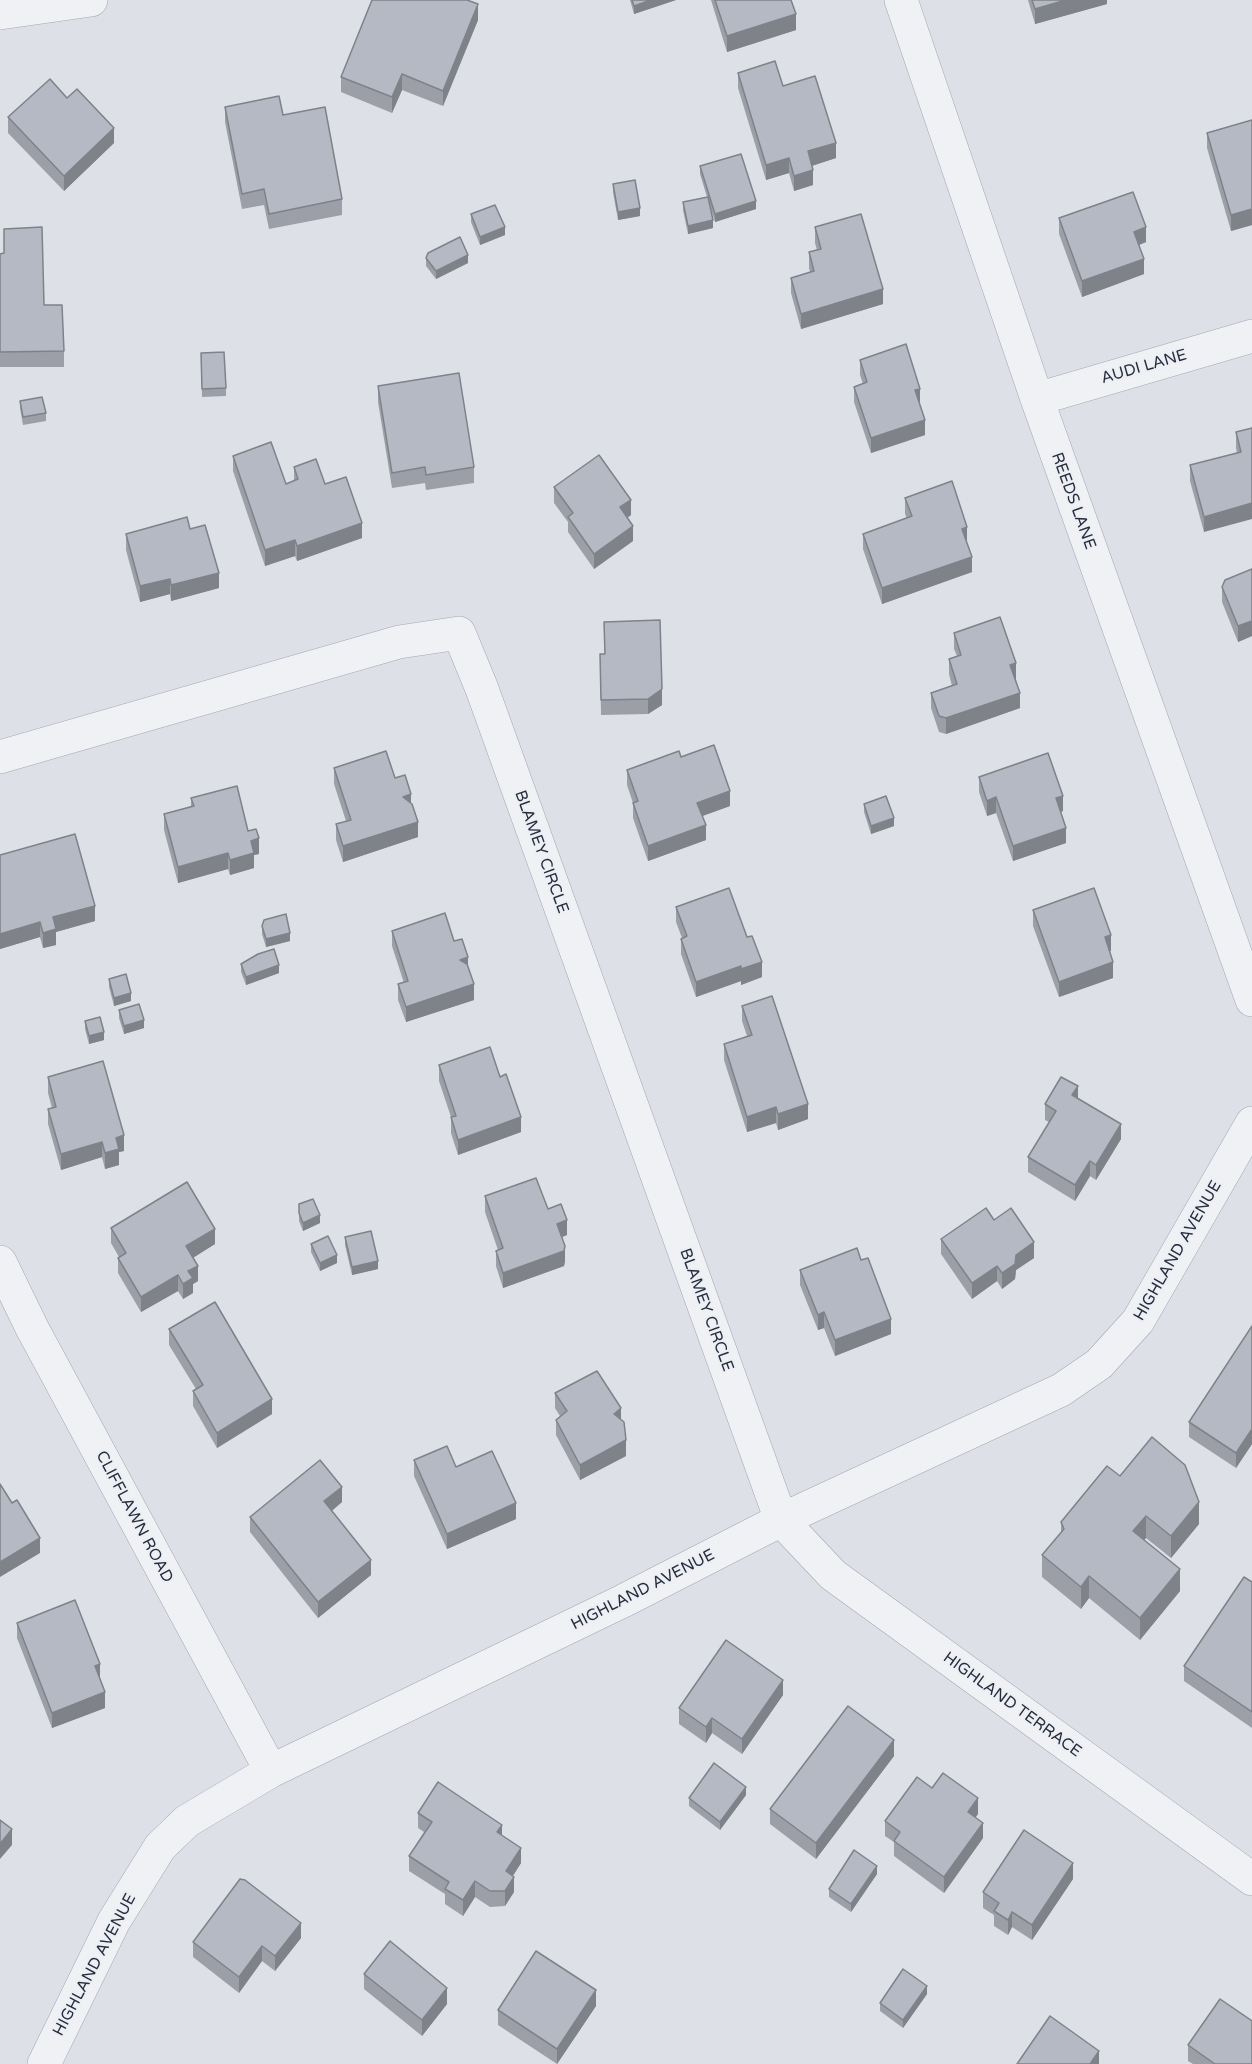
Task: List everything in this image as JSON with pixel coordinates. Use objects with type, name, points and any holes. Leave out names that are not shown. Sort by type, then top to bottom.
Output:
[{"type":"street","points":[[0,13],[91,0]]},
{"type":"street","name":"REEDS LANE","points":[[901,0],[1036,399],[1252,1000]]},
{"type":"street","name":"AUDI LANE","points":[[1036,399],[1252,336]]},
{"type":"street","name":"BLAMEY CIRCLE","points":[[0,757],[399,642],[459,633],[482,689],[781,1520]]},
{"type":"street","name":"HIGHLAND AVENUE","points":[[44,2064],[114,1921],[160,1847],[187,1821],[271,1771],[623,1601],[781,1520],[1061,1390],[1099,1364],[1138,1321],[1252,1123]]},
{"type":"street","name":"CLIFFLAWN ROAD","points":[[0,1262],[32,1328],[271,1771]]},
{"type":"street","name":"HIGHLAND TERRACE","points":[[781,1520],[833,1575],[1252,1879]]},
{"type":"building","points":[[372,0],[467,0],[478,4],[443,91],[402,74],[392,97],[341,77]]},
{"type":"building","points":[[632,0],[651,0],[634,6]]},
{"type":"building","points":[[715,0],[791,0],[796,14],[727,36]]},
{"type":"building","points":[[1032,0],[1066,0],[1035,9]]},
{"type":"building","points":[[775,61],[783,86],[815,76],[836,143],[808,151],[813,170],[794,176],[789,158],[766,165],[738,73]]},
{"type":"building","points":[[50,79],[67,98],[77,89],[114,128],[64,176],[8,117]]},
{"type":"building","points":[[279,96],[283,115],[325,107],[342,199],[269,214],[264,189],[242,194],[225,107]]},
{"type":"building","points":[[1252,120],[1252,209],[1231,215],[1207,133]]},
{"type":"building","points":[[741,154],[756,201],[715,214],[700,166]]},
{"type":"building","points":[[635,180],[640,208],[618,212],[613,184]]},
{"type":"building","points":[[1133,192],[1146,227],[1134,232],[1144,259],[1082,281],[1059,218]]},
{"type":"building","points":[[708,197],[713,220],[688,226],[683,202]]},
{"type":"building","points":[[495,205],[505,227],[480,237],[471,214]]},
{"type":"building","points":[[861,214],[883,289],[801,314],[791,278],[814,271],[809,252],[821,249],[815,227]]},
{"type":"building","points":[[42,227],[44,305],[62,305],[64,351],[0,352],[0,254],[4,253],[4,229]]},
{"type":"building","points":[[460,237],[468,255],[436,271],[426,258],[428,253]]},
{"type":"building","points":[[906,344],[920,389],[915,390],[925,420],[871,438],[854,387],[867,382],[860,360]]},
{"type":"building","points":[[224,352],[226,388],[202,389],[201,353]]},
{"type":"building","points":[[459,373],[474,467],[426,475],[425,467],[392,473],[378,386]]},
{"type":"building","points":[[42,397],[46,413],[23,417],[20,401]]},
{"type":"building","points":[[1252,428],[1252,503],[1204,517],[1190,465],[1241,452],[1236,432]]},
{"type":"building","points":[[271,442],[286,484],[298,479],[294,467],[316,459],[325,484],[346,477],[362,523],[297,546],[295,540],[265,550],[233,456]]},
{"type":"building","points":[[599,455],[631,500],[620,507],[633,526],[594,554],[568,517],[573,513],[554,487]]},
{"type":"building","points":[[952,481],[967,527],[962,529],[972,557],[882,588],[863,534],[912,516],[905,498]]},
{"type":"building","points":[[187,517],[190,529],[205,525],[219,573],[171,585],[170,579],[140,586],[126,534]]},
{"type":"building","points":[[1252,569],[1252,621],[1238,626],[1222,587],[1225,580]]},
{"type":"building","points":[[1000,617],[1016,663],[1010,665],[1020,693],[946,718],[939,716],[931,693],[957,684],[949,659],[961,655],[954,633]]},
{"type":"building","points":[[660,620],[662,689],[648,699],[601,700],[600,654],[605,654],[604,622]]},
{"type":"building","points":[[714,745],[730,791],[697,803],[706,825],[648,846],[633,803],[638,801],[627,770],[679,751],[681,757]]},
{"type":"building","points":[[386,751],[395,778],[405,775],[411,794],[403,797],[412,804],[418,822],[343,846],[336,824],[351,820],[334,768]]},
{"type":"building","points":[[1048,753],[1063,796],[1056,798],[1066,828],[1013,846],[996,797],[987,801],[979,777]]},
{"type":"building","points":[[237,786],[248,831],[256,829],[259,838],[251,841],[254,853],[230,860],[228,853],[178,867],[164,814],[194,806],[191,798]]},
{"type":"building","points":[[886,796],[894,818],[871,826],[864,804]]},
{"type":"building","points":[[75,834],[95,906],[53,917],[56,929],[43,933],[40,922],[0,934],[0,855]]},
{"type":"building","points":[[729,888],[747,937],[752,936],[762,962],[741,969],[741,966],[696,982],[681,939],[687,936],[676,907]]},
{"type":"building","points":[[1094,888],[1111,935],[1105,937],[1113,962],[1059,982],[1033,910]]},
{"type":"building","points":[[445,913],[454,941],[462,939],[468,957],[460,960],[467,964],[474,984],[406,1007],[398,984],[408,981],[392,931]]},
{"type":"building","points":[[286,914],[290,933],[266,939],[262,926],[264,920]]},
{"type":"building","points":[[274,949],[279,965],[246,977],[241,964],[258,954]]},
{"type":"building","points":[[126,974],[131,993],[114,998],[109,979]]},
{"type":"building","points":[[772,996],[808,1104],[778,1114],[776,1107],[747,1117],[724,1044],[752,1035],[742,1006]]},
{"type":"building","points":[[139,1004],[144,1020],[124,1026],[119,1010]]},
{"type":"building","points":[[100,1017],[104,1032],[89,1036],[85,1021]]},
{"type":"building","points":[[490,1047],[500,1077],[506,1074],[521,1117],[458,1140],[451,1117],[456,1116],[439,1065]]},
{"type":"building","points":[[103,1061],[124,1135],[116,1138],[119,1149],[105,1153],[102,1142],[61,1154],[48,1109],[56,1107],[48,1077]]},
{"type":"building","points":[[1061,1077],[1078,1086],[1072,1095],[1121,1124],[1096,1165],[1090,1161],[1075,1185],[1028,1157],[1056,1111],[1045,1104]]},
{"type":"building","points":[[536,1178],[548,1209],[561,1204],[567,1220],[557,1224],[565,1246],[564,1251],[503,1273],[496,1251],[503,1248],[485,1196]]},
{"type":"building","points":[[187,1182],[215,1229],[186,1246],[198,1266],[188,1271],[193,1278],[183,1284],[178,1275],[141,1297],[118,1258],[126,1253],[111,1228]]},
{"type":"building","points":[[313,1199],[320,1215],[303,1223],[299,1213],[299,1204]]},
{"type":"building","points":[[986,1208],[994,1220],[1011,1208],[1034,1242],[1016,1255],[1015,1264],[1002,1273],[997,1266],[972,1283],[941,1239]]},
{"type":"building","points":[[371,1231],[378,1261],[352,1267],[345,1237]]},
{"type":"building","points":[[328,1236],[337,1255],[320,1263],[311,1244]]},
{"type":"building","points":[[857,1248],[861,1260],[868,1258],[891,1319],[835,1340],[824,1312],[818,1315],[800,1270]]},
{"type":"building","points":[[215,1302],[272,1399],[217,1433],[193,1391],[203,1385],[169,1329]]},
{"type":"building","points":[[1252,1326],[1252,1429],[1236,1453],[1189,1422]]},
{"type":"building","points":[[597,1371],[621,1408],[614,1414],[624,1422],[626,1440],[580,1465],[556,1420],[567,1411],[555,1393]]},
{"type":"building","points":[[1152,1437],[1185,1465],[1199,1502],[1171,1536],[1146,1516],[1133,1531],[1180,1569],[1140,1618],[1089,1576],[1081,1587],[1042,1555],[1064,1529],[1061,1522],[1107,1466],[1120,1476]]},
{"type":"building","points":[[447,1446],[456,1467],[492,1451],[516,1503],[447,1534],[414,1460]]},
{"type":"building","points":[[320,1460],[342,1487],[324,1501],[371,1560],[318,1602],[250,1517]]},
{"type":"building","points":[[0,1484],[12,1503],[17,1500],[40,1538],[0,1562]]},
{"type":"building","points":[[1244,1577],[1252,1582],[1252,1712],[1184,1666]]},
{"type":"building","points":[[75,1600],[100,1664],[95,1666],[105,1692],[52,1713],[17,1623]]},
{"type":"building","points":[[726,1640],[783,1680],[742,1739],[712,1718],[706,1727],[679,1708]]},
{"type":"building","points":[[848,1706],[894,1740],[816,1843],[770,1809]]},
{"type":"building","points":[[714,1763],[746,1787],[720,1822],[689,1798]]},
{"type":"building","points":[[943,1773],[978,1798],[968,1812],[983,1823],[944,1877],[894,1841],[900,1832],[885,1821],[917,1777],[932,1788]]},
{"type":"building","points":[[438,1782],[502,1825],[497,1832],[521,1848],[506,1871],[514,1877],[505,1891],[490,1891],[475,1881],[463,1900],[445,1889],[449,1882],[409,1856],[432,1822],[418,1813]]},
{"type":"building","points":[[0,1820],[12,1829],[0,1844]]},
{"type":"building","points":[[1024,1830],[1073,1863],[1032,1925],[1012,1912],[1008,1920],[994,1911],[999,1903],[983,1892]]},
{"type":"building","points":[[854,1850],[877,1866],[851,1904],[829,1889]]},
{"type":"building","points":[[240,1879],[245,1880],[301,1923],[275,1956],[262,1946],[239,1977],[193,1942]]},
{"type":"building","points":[[390,1941],[447,1988],[422,2020],[364,1974]]},
{"type":"building","points":[[536,1951],[596,1990],[557,2049],[498,2010]]},
{"type":"building","points":[[903,1969],[927,1986],[903,2020],[880,2003]]},
{"type":"building","points":[[1220,1999],[1252,2021],[1252,2064],[1215,2064],[1188,2045]]},
{"type":"building","points":[[1050,2016],[1099,2051],[1090,2064],[1017,2064]]}]
